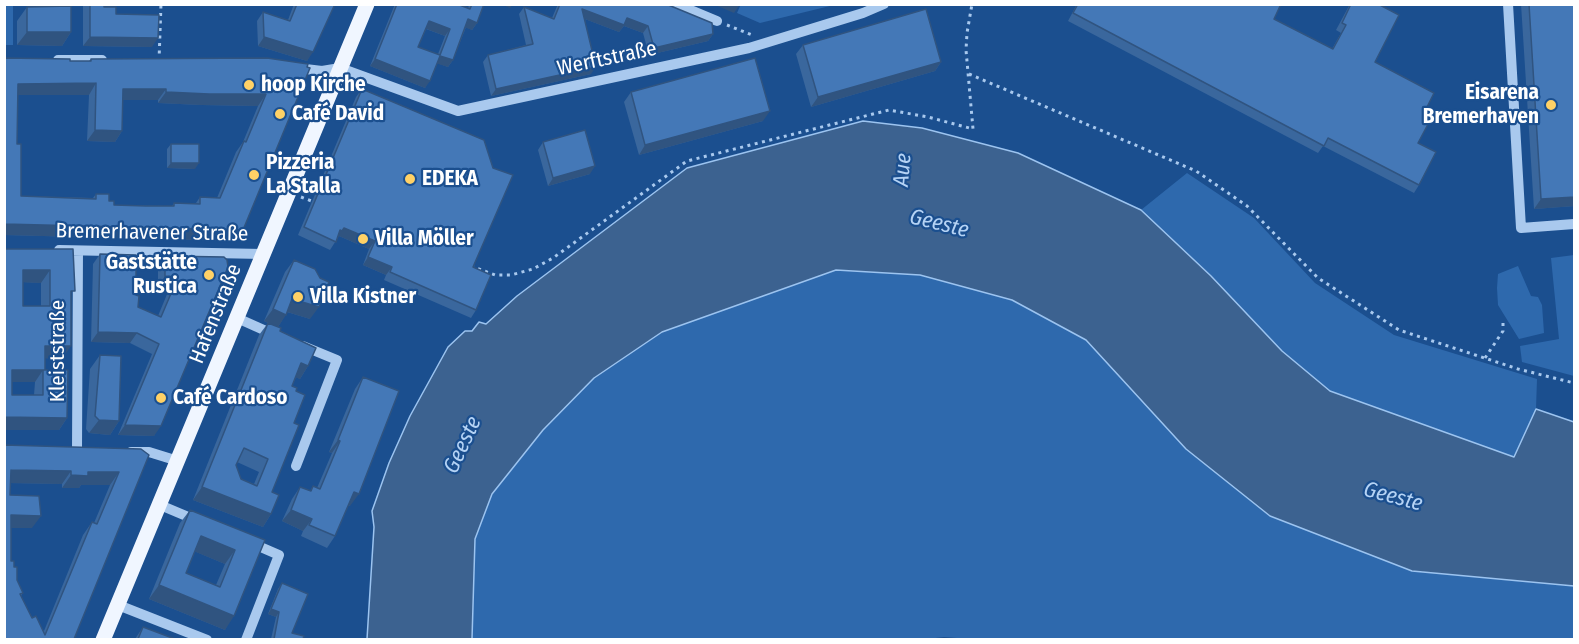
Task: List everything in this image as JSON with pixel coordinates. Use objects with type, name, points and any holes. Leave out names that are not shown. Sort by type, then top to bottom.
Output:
[{"type":"main road","name":"Hafenstraße","points":[[103,639],[367,4]]},
{"type":"street","points":[[676,4],[717,21]]},
{"type":"street","name":"Werftstraße","points":[[340,68],[458,111],[749,48],[884,4]]},
{"type":"street","points":[[1508,4],[1521,228],[1575,224]]},
{"type":"street","points":[[52,60],[112,60]]},
{"type":"street","points":[[289,66],[322,71],[340,68]]},
{"type":"street","name":"Bremerhavener Straße","points":[[46,250],[263,254]]},
{"type":"street","name":"Kleiststraße","points":[[78,251],[72,450],[89,451]]},
{"type":"street","points":[[237,318],[337,360],[296,466]]},
{"type":"street","points":[[125,452],[149,452],[178,461]]},
{"type":"street","points":[[160,505],[203,523]]},
{"type":"street","points":[[236,537],[279,555],[246,639]]},
{"type":"street","points":[[118,605],[207,639]]},
{"type":"path","points":[[159,61],[161,4]]},
{"type":"path","points":[[462,262],[495,275],[511,275],[533,269],[553,258],[687,162],[889,110],[973,129],[967,33],[972,4]]},
{"type":"path","points":[[717,21],[770,42]]},
{"type":"path","points":[[969,75],[1196,171],[1247,206],[1318,278],[1399,330],[1485,358],[1575,383]]},
{"type":"path","points":[[289,192],[321,205]]},
{"type":"path","points":[[1485,358],[1503,331],[1503,321]]},
{"type":"shaded area","points":[[5,4],[13,5],[13,45],[5,45]]},
{"type":"shaded area","points":[[741,4],[834,5],[760,23],[737,13]]},
{"type":"shaded area","points":[[1187,173],[1254,218],[1315,283],[1394,335],[1537,379],[1536,409],[1514,458],[1330,391],[1282,351],[1211,276],[1141,210]]},
{"type":"shaded area","points":[[1574,255],[1574,376],[1522,362],[1520,346],[1559,339],[1551,258]]},
{"type":"shaded area","points":[[1518,266],[1531,296],[1538,297],[1542,305],[1544,333],[1519,339],[1498,305],[1497,288],[1498,274]]},
{"type":"shaded area","points":[[836,270],[920,275],[1012,300],[1086,340],[1186,449],[1412,571],[1574,586],[1574,640],[983,640],[944,637],[918,640],[472,640],[475,539],[492,494],[543,430],[594,378],[662,332]]},
{"type":"water","points":[[863,121],[922,128],[1018,153],[1141,210],[1211,276],[1282,351],[1330,391],[1514,457],[1536,409],[1574,422],[1574,586],[1412,571],[1270,516],[1186,449],[1086,340],[1012,300],[920,275],[836,270],[662,332],[594,378],[543,430],[492,494],[475,539],[472,639],[367,639],[374,527],[372,511],[389,463],[410,416],[448,347],[465,331],[472,331],[479,322],[486,324],[517,296],[687,168]]},
{"type":"building","points":[[90,4],[116,7],[116,14],[159,15],[158,38],[90,37]]},
{"type":"building","points":[[297,4],[335,4],[313,52],[264,37],[263,12],[290,21]]},
{"type":"building","points":[[397,4],[457,4],[470,9],[472,4],[484,4],[477,23],[468,19],[453,60],[440,56],[430,81],[375,59]],"holes":[[[429,21],[450,29],[440,55],[418,47]]]},
{"type":"building","points":[[560,4],[666,4],[712,23],[713,34],[654,48],[648,26],[627,18],[624,25],[582,9],[596,67],[496,89],[488,55],[533,44],[524,7],[554,19]]},
{"type":"building","points":[[1078,4],[1281,4],[1274,19],[1333,49],[1346,25],[1342,23],[1351,4],[1378,4],[1399,15],[1375,62],[1434,93],[1427,107],[1435,111],[1418,143],[1436,152],[1419,185],[1328,138],[1324,146],[1073,13]]},
{"type":"building","name":"Eisarena Bremerhaven","points":[[1529,4],[1575,4],[1575,197],[1541,199]]},
{"type":"building","points":[[71,6],[71,32],[27,32],[27,7]]},
{"type":"building","points":[[926,9],[941,62],[818,97],[803,45]]},
{"type":"building","points":[[4,58],[91,61],[91,59],[267,58],[308,64],[307,67],[310,68],[243,230],[4,224]],"holes":[[[96,83],[95,130],[122,131],[123,89],[166,89],[166,92],[209,94],[266,94],[220,198],[200,197],[200,204],[174,203],[174,206],[146,206],[114,205],[114,201],[109,201],[109,194],[96,194],[96,199],[21,196],[21,144],[17,144],[18,84]]]},
{"type":"building","points":[[755,58],[770,111],[645,145],[631,92]]},
{"type":"building","name":"EDEKA","points":[[362,89],[484,140],[493,168],[513,175],[473,267],[491,275],[476,310],[390,272],[392,267],[368,257],[375,241],[344,228],[340,230],[336,242],[304,227]]},
{"type":"building","points":[[585,130],[595,166],[553,178],[543,142]]},
{"type":"building","points":[[171,144],[199,144],[199,163],[171,163]]},
{"type":"building","points":[[4,249],[73,249],[75,291],[71,291],[71,346],[45,346],[45,370],[68,370],[67,418],[4,417]],"holes":[[[23,270],[50,270],[50,306],[23,306]],[[12,370],[43,370],[43,395],[12,395]]]},
{"type":"building","points":[[100,254],[136,255],[138,307],[161,317],[178,277],[165,276],[165,256],[224,257],[227,260],[228,267],[161,426],[125,425],[159,344],[137,333],[98,332]]},
{"type":"building","points":[[294,260],[315,269],[320,278],[329,282],[319,307],[292,299],[286,315],[273,309]]},
{"type":"building","points":[[268,323],[316,348],[308,366],[301,363],[292,386],[297,388],[296,391],[305,395],[294,423],[299,425],[272,492],[279,495],[271,514],[202,487]],"holes":[[[244,448],[268,459],[257,486],[241,479],[236,465]]]},
{"type":"building","points":[[100,355],[121,356],[119,421],[99,420],[95,416]]},
{"type":"building","points":[[363,377],[399,391],[359,494],[354,492],[335,536],[309,525],[312,519],[291,510],[300,487],[311,491],[313,486],[320,489]]},
{"type":"building","points":[[4,445],[141,449],[149,455],[74,639],[4,639]],"holes":[[[11,470],[71,471],[71,475],[88,476],[88,472],[119,472],[97,524],[92,522],[45,635],[36,616],[32,618],[20,594],[23,593],[17,580],[17,567],[14,567],[14,561],[11,561],[11,515],[41,516],[39,496],[10,495]]]},
{"type":"building","points":[[190,510],[265,540],[234,616],[159,585]],"holes":[[[201,536],[235,550],[220,587],[186,573]]]},
{"type":"building","points":[[282,583],[308,594],[292,633],[304,636],[303,639],[274,639],[279,612],[271,609]]},
{"type":"building","points":[[143,627],[175,639],[138,639]]},
{"type":"place","name":"hoop Kirche","points":[[249,85]]},
{"type":"place","name":"Eisarena Bremerhaven","points":[[1551,105]]},
{"type":"place","name":"Café David","points":[[280,114]]},
{"type":"place","name":"Pizzeria La Stalla","points":[[254,175]]},
{"type":"place","name":"EDEKA","points":[[410,179]]},
{"type":"place","name":"Villa Möller","points":[[363,239]]},
{"type":"place","name":"Gaststätte Rustica","points":[[209,275]]},
{"type":"place","name":"Villa Kistner","points":[[298,297]]},
{"type":"place","name":"Café Cardoso","points":[[161,398]]},
{"type":"water label","name":"Aue","points":[[903,170]]},
{"type":"water label","name":"Geeste","points":[[939,224]]},
{"type":"water label","name":"Geeste","points":[[463,445]]},
{"type":"water label","name":"Geeste","points":[[1393,497]]}]
